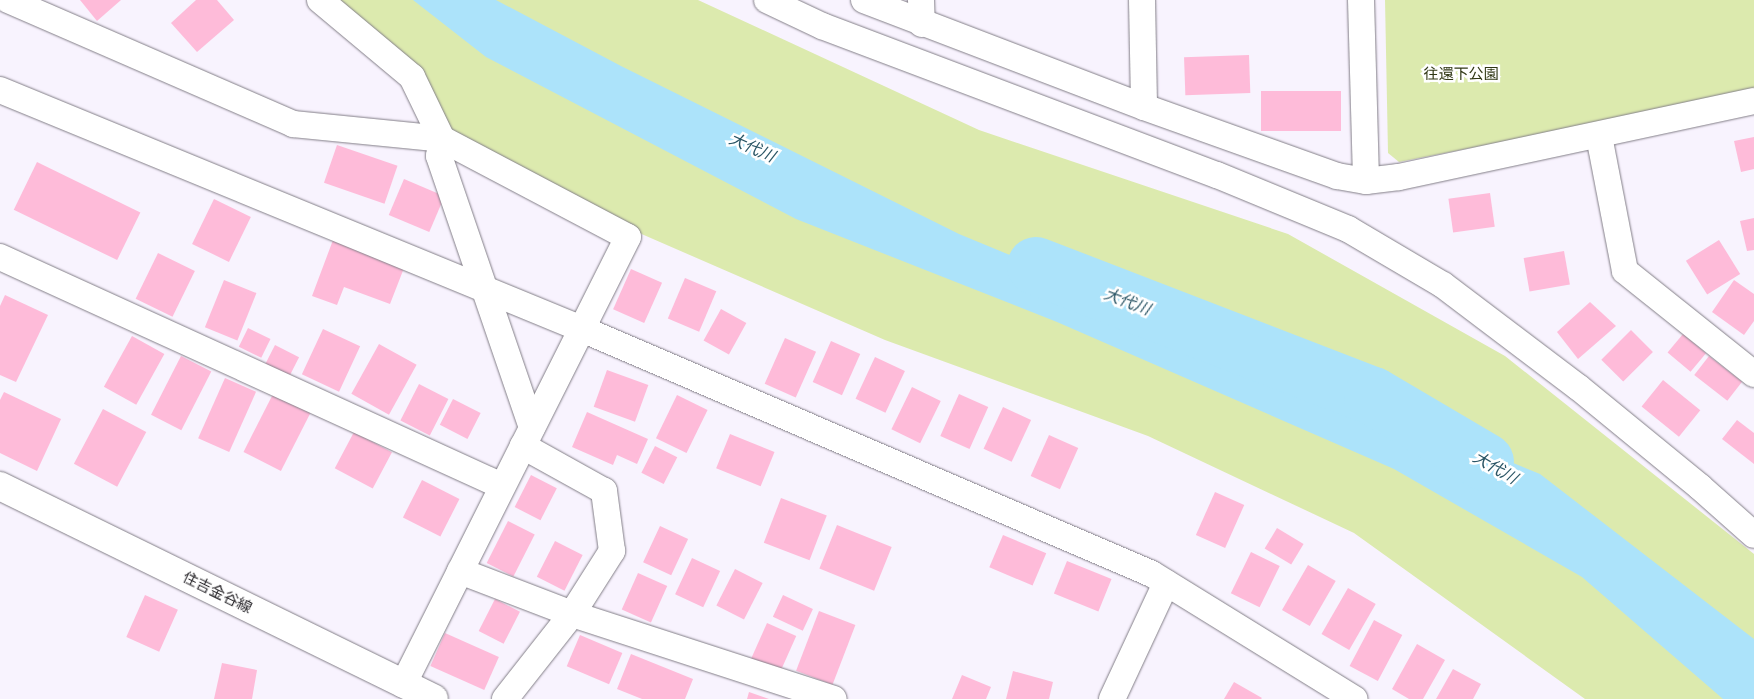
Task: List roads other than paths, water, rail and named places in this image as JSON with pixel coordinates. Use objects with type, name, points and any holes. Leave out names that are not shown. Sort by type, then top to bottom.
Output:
[{"type":"main road","name":"住吉金谷線","points":[[0,486],[434,699]]},
{"type":"street","points":[[8,0],[293,124],[442,139],[628,236],[403,685]]},
{"type":"street","points":[[320,0],[412,76],[442,139],[439,156],[485,289],[527,437],[604,491],[612,551],[572,614],[505,699]]},
{"type":"street","points":[[767,0],[822,26],[1217,175],[1348,229],[1443,285],[1578,386],[1700,487],[1754,535]]},
{"type":"street","points":[[864,0],[921,12],[1144,107],[1337,176],[1366,180],[1399,177],[1599,136],[1754,101]]},
{"type":"street","points":[[1142,0],[1144,107]]},
{"type":"street","points":[[1362,0],[1366,180]]},
{"type":"street","points":[[0,90],[582,329],[1152,574],[1354,699]]},
{"type":"street","points":[[1599,136],[1625,271],[1754,374]]},
{"type":"street","points":[[0,257],[502,486]]},
{"type":"street","points":[[460,571],[572,614],[834,699]]},
{"type":"street","points":[[1112,699],[1166,583]]},
{"type":"water","points":[[413,0],[496,0],[621,66],[959,234],[1540,474],[1754,639],[1754,699],[1723,699],[1582,577],[1394,469],[1057,322],[796,219],[486,57]]},
{"type":"waterway","name":"大代川","points":[[1036,266],[1373,396],[1485,462]]},
{"type":"park label","name":"往還下公園","points":[[1461,75]]}]
